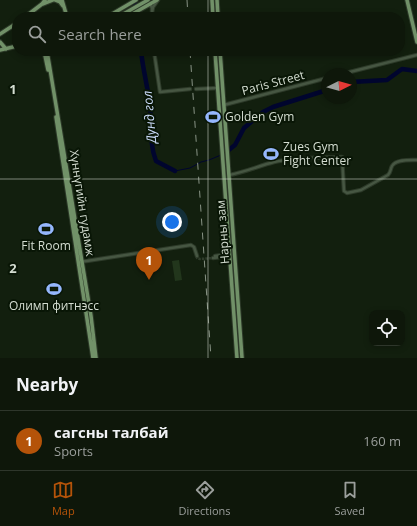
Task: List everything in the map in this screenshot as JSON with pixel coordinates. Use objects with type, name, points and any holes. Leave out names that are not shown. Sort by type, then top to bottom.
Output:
[{"type":"main road","points":[[32,12],[45,0]]},
{"type":"main road","points":[[42,4],[54,0],[60,2],[64,7]]},
{"type":"main road","points":[[62,0],[66,12]]},
{"type":"main road","points":[[116,12],[136,0]]},
{"type":"main road","points":[[129,12],[158,0]]},
{"type":"main road","points":[[212,0],[213,12]]},
{"type":"main road","points":[[217,0],[218,12]]},
{"type":"main road","points":[[407,0],[417,42]]},
{"type":"main road","points":[[135,12],[149,3]]},
{"type":"main road","points":[[1,35],[12,27]]},
{"type":"main road","points":[[0,42],[6,49]]},
{"type":"main road","points":[[0,50],[12,47]]},
{"type":"main road","name":"Хүннүгийн гудамж","points":[[47,56],[80,262],[91,316],[95,358]]},
{"type":"main road","name":"Нарны зам","points":[[215,56],[229,255],[240,358]]},
{"type":"main road","name":"Нарны зам","points":[[220,56],[230,175],[240,358]]},
{"type":"main road","points":[[228,232],[233,232]]},
{"type":"street","points":[[152,12],[153,7],[158,0]]},
{"type":"street","points":[[149,3],[152,12]]},
{"type":"street","points":[[357,70],[417,55]]},
{"type":"street","points":[[155,56],[160,92],[190,90]]},
{"type":"street","name":"Paris Street","points":[[224,104],[321,80]]},
{"type":"street","points":[[196,89],[218,88]]},
{"type":"street","points":[[230,175],[256,169],[273,163],[300,158],[342,157],[344,191],[347,193],[361,190],[389,175],[392,166],[395,163],[406,160],[417,160]]},
{"type":"street","points":[[80,262],[190,245],[194,247],[197,256]]},
{"type":"street","points":[[213,257],[229,255]]},
{"type":"green space","points":[[179,260],[182,280],[175,281],[172,261]]},
{"type":"waterway","name":"Дунд гол","points":[[135,0],[136,12]]},
{"type":"waterway","name":"Дунд гол","points":[[142,56],[150,106],[152,141],[156,161],[175,171]]},
{"type":"waterway","points":[[357,82],[387,80],[402,69],[417,71]]},
{"type":"waterway","points":[[225,153],[235,145],[244,128],[263,112],[273,107],[321,92]]},
{"type":"waterway","points":[[175,171],[190,168],[201,162],[221,155]]},
{"type":"tunnel","points":[[197,256],[197,258],[200,259],[213,258]]},
{"type":"railway","points":[[187,0],[188,12]]},
{"type":"railway","points":[[190,56],[211,358]]},
{"type":"place","name":"Golden Gym","points":[[213,117]]},
{"type":"place","name":"Zues Gym Fight Center","points":[[271,154]]},
{"type":"place","name":"Fit Room","points":[[46,229]]},
{"type":"place","name":"сагсны талбай","points":[[149,280]]},
{"type":"place","name":"Олимп фитнэсс","points":[[54,289]]}]
